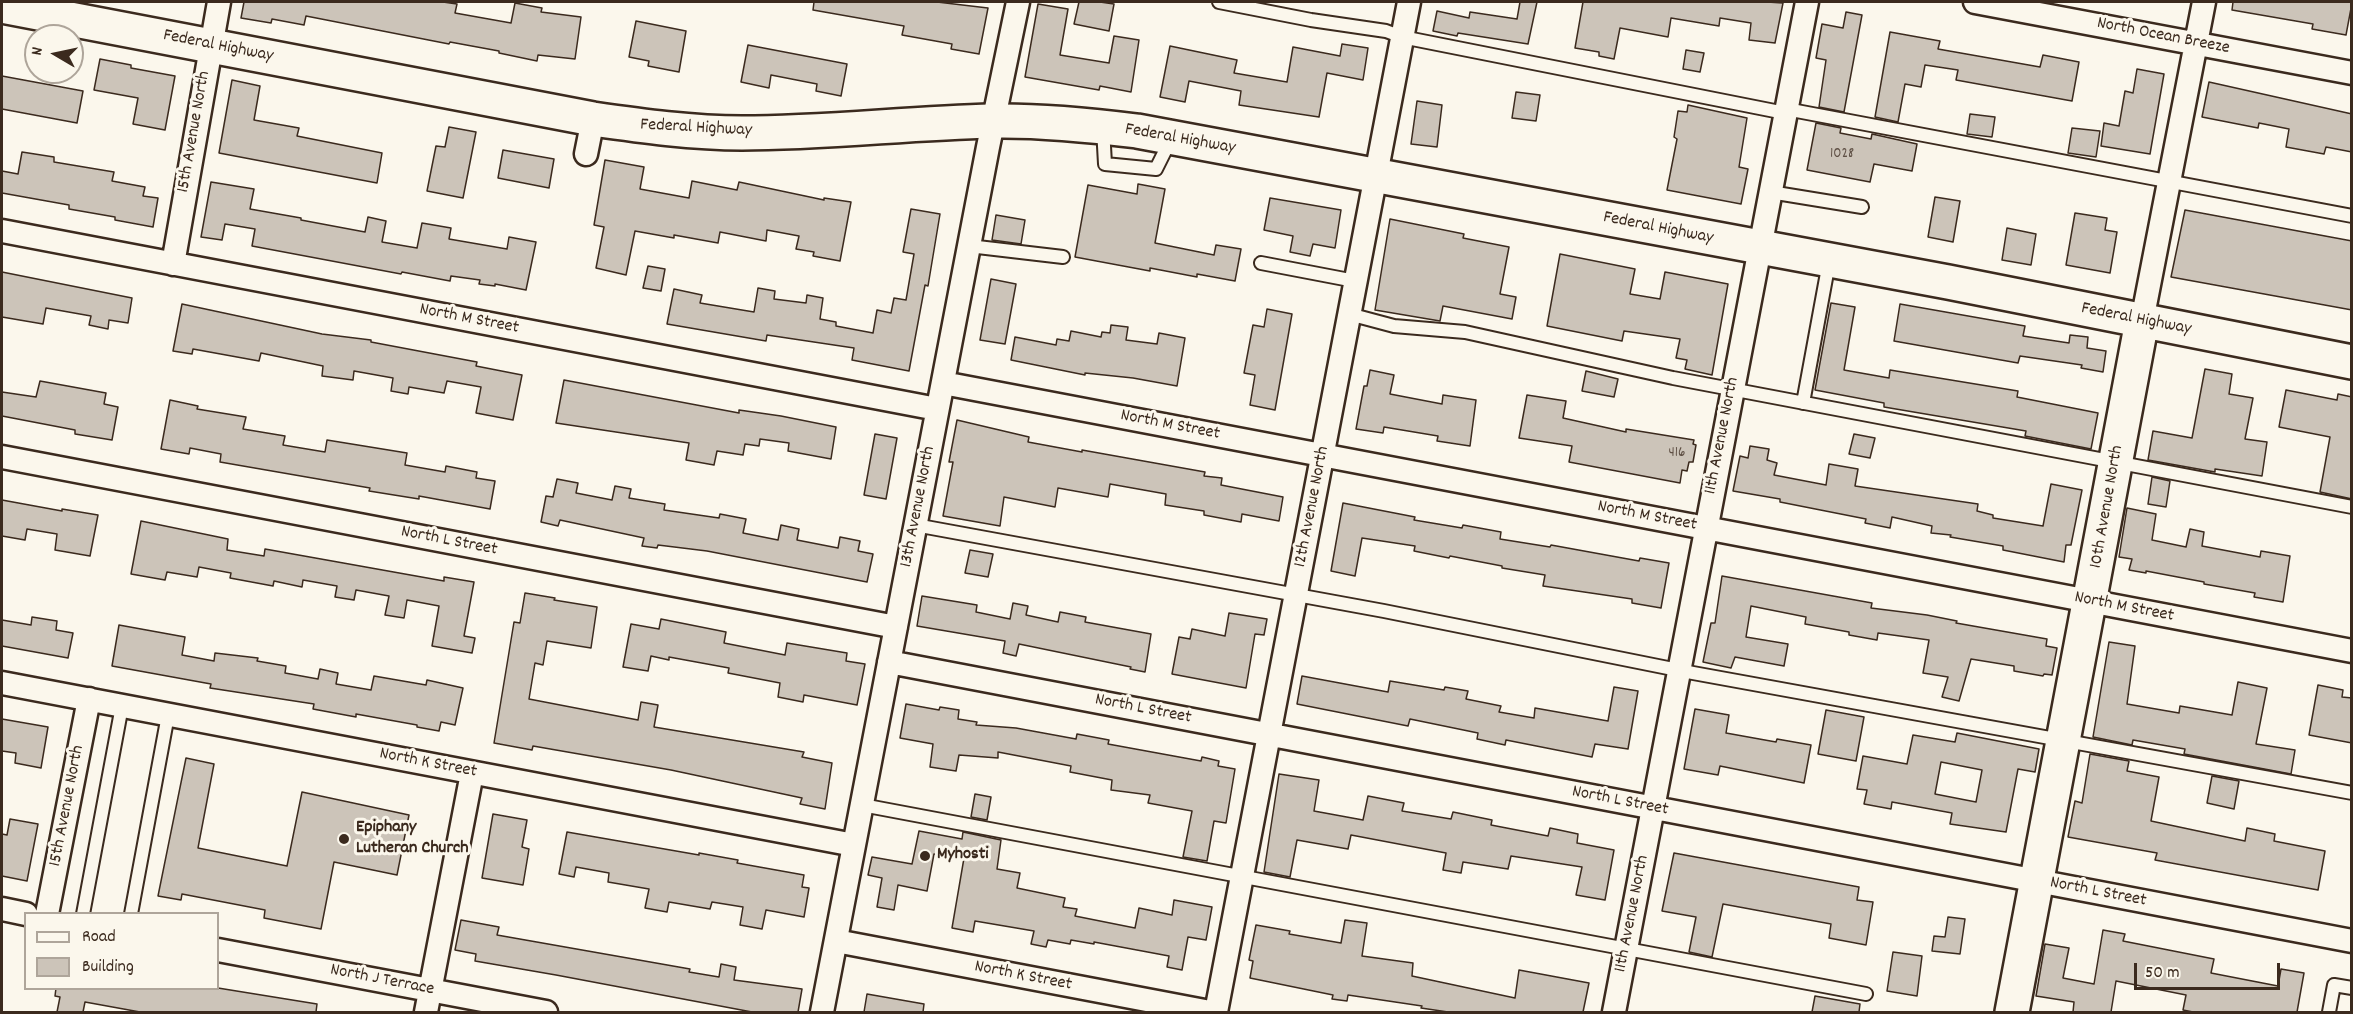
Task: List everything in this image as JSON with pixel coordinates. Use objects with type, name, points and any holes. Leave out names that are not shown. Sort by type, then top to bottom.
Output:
[{"type":"main road","name":"Federal Highway","points":[[2,6],[593,119],[640,126],[739,133],[993,121],[1103,127],[1829,261],[2352,362]]},
{"type":"main road","name":"10th Avenue North","points":[[2012,1012],[2142,321]]},
{"type":"street","name":"15th Avenue North","points":[[173,264],[219,2]]},
{"type":"street","name":"13th Avenue North","points":[[822,1012],[993,121],[1018,2]]},
{"type":"street","name":"12th Avenue North","points":[[1216,1012],[1408,2]]},
{"type":"street","name":"11th Avenue North","points":[[1614,1012],[1807,2]]},
{"type":"street","name":"North Ocean Breeze","points":[[1975,2],[2352,73]]},
{"type":"street","name":"10th Avenue North","points":[[2142,321],[2204,2]]},
{"type":"street","points":[[586,154],[593,119]]},
{"type":"street","name":"North M Street","points":[[2,231],[938,409]]},
{"type":"street","name":"North M Street","points":[[943,383],[2352,651]]},
{"type":"street","name":"North L Street","points":[[2,457],[896,627]]},
{"type":"street","name":"North L Street","points":[[889,662],[2352,941]]},
{"type":"street","name":"North K Street","points":[[2,683],[854,845]]},
{"type":"street","name":"15th Avenue North","points":[[47,912],[89,699]]},
{"type":"street","points":[[428,1002],[472,772]]},
{"type":"street","points":[[2,909],[24,914]]},
{"type":"street","name":"North K Street","points":[[836,941],[1210,1012]]},
{"type":"street","name":"North J Terrace","points":[[219,950],[428,1002],[546,1012]]},
{"type":"lane","points":[[1219,2],[1311,20],[1386,31],[1402,37],[1785,111],[2352,216]]},
{"type":"lane","points":[[1770,192],[1862,207]]},
{"type":"lane","points":[[969,246],[1063,257]]},
{"type":"lane","points":[[1803,403],[1829,261]]},
{"type":"lane","points":[[1261,263],[1355,281]]},
{"type":"lane","points":[[1349,314],[1394,326],[1465,332],[1732,389],[2352,507]]},
{"type":"lane","points":[[915,525],[1296,595],[1679,670],[2352,793]]},
{"type":"lane","points":[[83,912],[122,706]]},
{"type":"lane","points":[[130,912],[168,715]]},
{"type":"lane","points":[[862,806],[1866,994]]},
{"type":"lane","points":[[2329,1012],[2334,985],[2352,988]]},
{"type":"building","points":[[244,2],[443,2],[457,4],[455,13],[511,23],[515,3],[542,8],[541,12],[581,17],[575,59],[538,55],[537,61],[499,53],[499,51],[450,42],[449,44],[306,16],[304,25],[272,19],[271,23],[241,18]]},
{"type":"building","points":[[814,2],[937,2],[988,8],[979,54],[951,49],[952,44],[902,35],[904,26],[813,10]]},
{"type":"building","points":[[1079,2],[1114,4],[1109,31],[1074,24]]},
{"type":"building","points":[[1520,2],[1537,2],[1528,44],[1433,31],[1437,11],[1469,18],[1470,12],[1517,19]]},
{"type":"building","points":[[1583,2],[1783,3],[1775,43],[1749,40],[1751,23],[1720,18],[1719,26],[1671,18],[1668,37],[1620,28],[1614,59],[1599,56],[1599,52],[1575,48]]},
{"type":"building","points":[[2233,2],[2352,3],[2346,35],[2312,29],[2313,24],[2232,10]]},
{"type":"building","points":[[1038,4],[1068,9],[1060,55],[1109,63],[1114,36],[1139,40],[1131,92],[1100,86],[1099,90],[1025,77]]},
{"type":"building","points":[[1846,12],[1862,15],[1844,112],[1819,107],[1826,60],[1816,58],[1822,24],[1843,28]]},
{"type":"building","points":[[636,21],[686,31],[679,72],[648,66],[649,61],[629,57]]},
{"type":"building","points":[[1890,32],[1940,41],[1938,49],[2040,67],[2043,55],[2079,62],[2072,101],[1956,80],[1958,70],[1925,65],[1921,87],[1905,84],[1898,122],[1875,117]]},
{"type":"building","points":[[1342,44],[1368,48],[1363,80],[1327,73],[1319,117],[1239,105],[1241,91],[1189,81],[1185,102],[1160,97],[1170,46],[1237,60],[1234,73],[1287,82],[1293,47],[1340,56]]},
{"type":"building","points":[[748,45],[847,64],[841,96],[816,91],[817,84],[771,75],[769,88],[741,82]]},
{"type":"building","points":[[1686,50],[1704,53],[1700,72],[1683,69]]},
{"type":"building","points":[[100,59],[131,65],[131,68],[175,76],[165,130],[133,124],[138,98],[94,90]]},
{"type":"building","points":[[2137,69],[2164,74],[2150,154],[2101,146],[2104,123],[2119,126],[2125,91],[2133,93]]},
{"type":"building","points":[[2,76],[24,80],[24,84],[45,84],[83,91],[77,123],[2,109]]},
{"type":"building","points":[[232,80],[260,86],[254,120],[299,128],[297,136],[382,153],[377,183],[219,153]]},
{"type":"building","points":[[2209,82],[2352,114],[2352,152],[2326,147],[2324,154],[2286,147],[2289,129],[2259,123],[2258,128],[2202,117]]},
{"type":"building","points":[[1516,92],[1540,95],[1536,121],[1512,118]]},
{"type":"building","points":[[1417,101],[1442,105],[1437,147],[1411,144]]},
{"type":"building","points":[[1688,105],[1747,118],[1739,167],[1748,169],[1741,204],[1667,190],[1677,139],[1674,137],[1678,111],[1687,112]]},
{"type":"building","points":[[1970,114],[1995,117],[1992,137],[1967,134]]},
{"type":"building","points":[[1816,123],[1841,128],[1840,133],[1871,139],[1872,134],[1917,144],[1912,171],[1874,164],[1870,182],[1807,170]]},
{"type":"building","points":[[449,127],[476,132],[463,198],[427,191],[436,146],[445,147]]},
{"type":"building","points":[[2072,128],[2100,131],[2096,157],[2068,153]]},
{"type":"building","points":[[503,150],[554,159],[549,188],[498,178]]},
{"type":"building","points":[[22,152],[54,157],[54,162],[114,172],[112,181],[145,187],[143,196],[158,198],[153,227],[115,220],[115,217],[69,209],[69,205],[2,193],[2,171],[18,174]]},
{"type":"building","points":[[605,160],[644,167],[640,189],[689,198],[692,181],[737,190],[739,182],[824,200],[824,198],[851,202],[840,261],[813,256],[814,252],[796,249],[799,236],[767,230],[766,241],[720,232],[718,243],[635,231],[626,275],[596,268],[604,227],[594,225]]},
{"type":"building","points":[[211,182],[254,189],[250,209],[365,232],[368,217],[386,221],[382,242],[417,248],[422,223],[451,228],[449,239],[507,249],[509,237],[536,242],[526,290],[495,284],[495,286],[479,284],[480,280],[451,276],[450,281],[402,272],[401,274],[252,246],[255,229],[225,224],[222,240],[201,237]]},
{"type":"building","points":[[1138,184],[1165,189],[1155,243],[1214,255],[1216,245],[1241,249],[1235,281],[1150,268],[1150,271],[1075,257],[1088,185],[1137,194]]},
{"type":"building","points":[[1935,197],[1960,201],[1953,242],[1928,237]]},
{"type":"building","points":[[1270,198],[1341,210],[1335,248],[1313,244],[1310,256],[1290,252],[1293,236],[1264,230]]},
{"type":"building","points":[[911,209],[940,214],[928,286],[925,285],[909,371],[852,360],[854,348],[767,335],[766,341],[667,324],[674,289],[702,295],[700,303],[754,312],[758,288],[775,291],[774,299],[806,303],[807,295],[823,298],[820,319],[836,322],[836,326],[873,333],[877,310],[891,313],[894,298],[906,300],[914,254],[903,252]]},
{"type":"building","points":[[2185,210],[2352,241],[2352,310],[2171,277]]},
{"type":"building","points":[[2075,213],[2107,218],[2105,230],[2117,232],[2110,273],[2066,265]]},
{"type":"building","points":[[996,215],[1025,220],[1021,244],[992,240]]},
{"type":"building","points":[[1390,219],[1464,234],[1463,238],[1509,247],[1500,294],[1516,297],[1512,319],[1443,306],[1440,321],[1375,310]]},
{"type":"building","points":[[2007,228],[2036,234],[2031,265],[2002,260]]},
{"type":"building","points":[[1560,254],[1635,269],[1630,294],[1660,299],[1665,272],[1728,284],[1712,375],[1685,369],[1687,360],[1676,358],[1680,339],[1624,331],[1622,341],[1547,326]]},
{"type":"building","points":[[648,266],[665,269],[661,291],[643,288]]},
{"type":"building","points":[[2,272],[132,298],[128,323],[109,320],[108,329],[89,325],[91,316],[46,308],[43,324],[2,317]]},
{"type":"building","points":[[991,279],[1016,284],[1005,344],[980,340]]},
{"type":"building","points":[[1831,303],[1855,307],[1844,370],[1889,378],[1890,370],[2018,391],[2017,397],[2098,413],[2091,449],[2025,436],[2026,431],[1884,407],[1884,403],[1815,390]]},
{"type":"building","points":[[182,304],[322,334],[371,340],[371,342],[477,362],[476,366],[522,375],[513,420],[476,413],[481,387],[447,381],[444,393],[409,387],[408,394],[391,391],[393,378],[354,371],[353,380],[322,376],[323,366],[261,353],[259,361],[193,349],[192,354],[173,351]]},
{"type":"building","points":[[1900,304],[2025,326],[2023,336],[2069,343],[2070,335],[2088,337],[2087,348],[2106,351],[2103,372],[2081,368],[2082,365],[2020,356],[2018,363],[1894,341]]},
{"type":"building","points":[[1267,309],[1292,314],[1275,410],[1250,405],[1255,375],[1244,373],[1253,325],[1264,327]]},
{"type":"building","points":[[1111,325],[1128,327],[1126,340],[1157,344],[1159,333],[1185,338],[1177,386],[1133,378],[1085,373],[1085,375],[1011,360],[1015,337],[1056,345],[1057,339],[1069,341],[1071,331],[1101,337],[1102,332],[1110,333]]},
{"type":"building","points":[[2205,369],[2232,374],[2229,394],[2253,398],[2245,439],[2267,442],[2262,476],[2215,469],[2215,472],[2148,460],[2153,431],[2192,438]]},
{"type":"building","points":[[1370,370],[1394,375],[1390,394],[1442,404],[1443,395],[1476,400],[1470,446],[1437,441],[1438,436],[1384,427],[1383,433],[1356,429],[1364,386],[1367,386]]},
{"type":"building","points":[[1586,371],[1618,379],[1614,397],[1582,391]]},
{"type":"building","points":[[564,380],[739,413],[739,410],[781,416],[836,427],[831,459],[788,451],[789,443],[760,439],[759,446],[745,444],[743,455],[717,451],[714,465],[686,460],[689,443],[556,423]]},
{"type":"building","points":[[40,381],[106,393],[104,404],[118,407],[112,440],[75,434],[75,430],[2,416],[2,392],[36,397]]},
{"type":"building","points":[[2286,390],[2337,400],[2338,394],[2352,397],[2352,499],[2320,492],[2330,437],[2279,427]]},
{"type":"building","points":[[1527,395],[1566,401],[1563,418],[1626,432],[1626,429],[1694,440],[1693,444],[1696,445],[1693,462],[1689,462],[1687,471],[1682,470],[1680,483],[1569,462],[1572,446],[1519,438]]},
{"type":"building","points":[[170,400],[198,406],[197,409],[246,417],[243,429],[285,436],[283,445],[325,452],[327,440],[407,453],[405,465],[445,472],[446,466],[477,472],[476,478],[495,481],[490,509],[419,496],[419,499],[369,491],[370,488],[220,462],[221,454],[190,448],[189,454],[161,449]]},
{"type":"building","points":[[957,420],[1029,437],[1028,442],[1205,472],[1204,476],[1222,478],[1221,485],[1283,497],[1279,521],[1242,514],[1241,522],[1204,515],[1204,511],[1165,505],[1166,494],[1110,484],[1108,497],[1058,488],[1055,507],[1004,497],[1000,526],[943,516],[953,462],[949,462]]},
{"type":"building","points":[[875,434],[897,438],[886,499],[864,495]]},
{"type":"building","points":[[1854,434],[1875,438],[1870,458],[1849,454]]},
{"type":"building","points":[[1750,446],[1769,449],[1767,460],[1777,463],[1774,475],[1826,485],[1829,464],[1858,469],[1855,486],[1978,504],[1977,511],[1993,515],[1993,518],[2043,526],[2051,484],[2082,490],[2071,545],[2066,545],[2064,562],[2003,550],[2003,546],[1931,533],[1932,526],[1892,517],[1890,528],[1865,523],[1866,519],[1780,502],[1780,499],[1733,491],[1740,456],[1748,458]]},
{"type":"building","points":[[2152,477],[2170,481],[2166,507],[2148,504]]},
{"type":"building","points":[[557,479],[578,483],[576,493],[612,500],[615,486],[631,489],[629,498],[665,504],[664,510],[719,518],[720,514],[746,519],[743,533],[778,540],[781,525],[799,529],[797,540],[838,548],[840,537],[860,541],[858,551],[873,554],[867,582],[707,551],[658,545],[657,548],[642,546],[644,538],[560,520],[558,526],[541,522],[546,496],[553,497]]},
{"type":"building","points":[[2,500],[98,515],[90,556],[55,550],[57,534],[27,529],[25,540],[2,536]]},
{"type":"building","points":[[1343,503],[1415,517],[1414,520],[1501,532],[1500,539],[1550,547],[1551,545],[1639,561],[1640,558],[1669,563],[1661,608],[1632,603],[1632,599],[1543,586],[1545,575],[1414,551],[1415,546],[1362,538],[1355,576],[1331,571]]},
{"type":"building","points":[[2127,508],[2156,514],[2152,540],[2186,547],[2190,529],[2204,532],[2202,546],[2260,557],[2261,551],[2290,556],[2283,602],[2254,597],[2255,593],[2204,584],[2204,582],[2129,570],[2132,559],[2119,557]]},
{"type":"building","points":[[141,521],[228,539],[227,550],[264,556],[265,549],[444,581],[444,577],[474,582],[464,636],[475,638],[472,653],[432,646],[439,606],[407,600],[404,618],[385,615],[389,596],[356,590],[354,600],[335,597],[337,586],[303,580],[302,587],[274,581],[273,586],[230,578],[231,573],[199,567],[197,577],[167,572],[165,580],[131,574]]},
{"type":"building","points":[[970,550],[993,554],[988,577],[965,573]]},
{"type":"building","points":[[1722,576],[1872,603],[1871,608],[1927,615],[1957,621],[1956,623],[2047,639],[2046,646],[2057,648],[2052,675],[2044,674],[2043,676],[2014,671],[2014,666],[1971,659],[1959,701],[1942,697],[1948,677],[1923,673],[1929,640],[1878,633],[1877,640],[1849,635],[1849,632],[1805,624],[1806,617],[1751,606],[1746,637],[1788,644],[1784,666],[1735,657],[1731,668],[1703,662],[1711,623],[1715,623]]},
{"type":"building","points":[[525,593],[597,607],[591,648],[547,641],[543,665],[535,663],[529,699],[638,720],[641,702],[658,705],[654,727],[804,752],[802,757],[832,763],[825,809],[800,804],[802,798],[671,770],[533,746],[532,750],[494,743],[514,622],[520,623]]},
{"type":"building","points":[[922,596],[977,605],[976,612],[1010,619],[1013,603],[1028,606],[1026,615],[1058,622],[1060,612],[1086,617],[1085,622],[1151,634],[1145,672],[1130,669],[1131,667],[1019,644],[1016,656],[1003,653],[1005,641],[917,626]]},
{"type":"building","points":[[1229,613],[1267,619],[1264,635],[1255,634],[1246,688],[1172,674],[1179,637],[1190,639],[1192,629],[1225,636]]},
{"type":"building","points":[[32,617],[57,621],[56,630],[73,633],[68,658],[2,646],[2,620],[31,625]]},
{"type":"building","points":[[661,619],[726,632],[724,643],[785,655],[787,643],[847,653],[846,661],[865,664],[857,705],[804,695],[803,702],[778,697],[780,683],[728,673],[729,668],[669,657],[669,660],[651,656],[648,671],[623,667],[631,624],[659,629]]},
{"type":"building","points":[[119,625],[185,637],[182,655],[214,661],[215,653],[258,658],[257,661],[286,666],[285,673],[318,679],[320,669],[338,673],[336,684],[371,690],[374,676],[426,685],[427,680],[463,688],[455,725],[441,722],[439,731],[356,714],[356,717],[313,709],[314,704],[210,688],[211,684],[112,666]]},
{"type":"building","points":[[2109,642],[2135,646],[2127,704],[2179,713],[2180,706],[2232,715],[2238,682],[2267,688],[2256,744],[2295,750],[2291,774],[2184,754],[2185,749],[2133,740],[2132,745],[2093,737]]},
{"type":"building","points":[[1302,676],[1388,692],[1390,681],[1444,690],[1445,687],[1468,691],[1466,699],[1501,706],[1499,712],[1534,718],[1535,708],[1608,721],[1614,687],[1638,691],[1628,749],[1595,744],[1592,757],[1506,740],[1505,745],[1477,739],[1478,733],[1410,719],[1408,726],[1297,704]]},
{"type":"building","points":[[2318,685],[2343,690],[2342,697],[2352,698],[2352,743],[2309,735]]},
{"type":"building","points":[[906,704],[939,710],[940,707],[959,710],[958,719],[977,722],[976,725],[1016,728],[1076,739],[1077,734],[1109,740],[1108,744],[1201,761],[1202,757],[1219,761],[1218,766],[1235,769],[1226,823],[1214,821],[1207,861],[1183,857],[1192,811],[1148,803],[1150,795],[1111,790],[1112,780],[1070,772],[1071,766],[998,752],[998,758],[959,755],[956,771],[930,767],[933,744],[900,738]]},
{"type":"building","points":[[1695,709],[1729,715],[1726,733],[1776,742],[1777,739],[1811,745],[1804,783],[1720,766],[1718,775],[1684,769]]},
{"type":"building","points":[[1826,710],[1864,717],[1856,761],[1818,754]]},
{"type":"building","points":[[2,719],[48,727],[41,768],[15,763],[16,753],[2,751]]},
{"type":"building","points":[[1957,733],[2039,749],[2035,772],[2018,769],[2006,832],[1950,824],[1952,813],[1892,802],[1891,809],[1864,804],[1867,790],[1857,789],[1863,756],[1907,764],[1913,735],[1955,742]],"holes":[[[1941,762],[1982,770],[1976,802],[1935,794]]]},
{"type":"building","points":[[2090,754],[2129,761],[2127,771],[2159,777],[2151,821],[2245,841],[2247,828],[2275,834],[2274,841],[2325,851],[2318,890],[2155,860],[2157,853],[2068,837],[2075,801],[2082,803]]},
{"type":"building","points":[[186,758],[214,764],[198,848],[287,866],[302,792],[409,815],[397,875],[334,862],[321,929],[264,918],[265,910],[182,894],[181,900],[158,896]]},
{"type":"building","points":[[1279,774],[1319,780],[1314,811],[1363,820],[1368,796],[1404,803],[1402,811],[1451,819],[1453,812],[1492,820],[1491,825],[1548,836],[1550,828],[1578,834],[1577,843],[1614,850],[1605,900],[1576,895],[1582,867],[1511,856],[1508,869],[1463,862],[1461,873],[1443,870],[1446,853],[1351,835],[1348,849],[1297,840],[1290,877],[1264,872]]},
{"type":"building","points":[[2212,776],[2239,781],[2234,809],[2207,803]]},
{"type":"building","points":[[975,794],[991,797],[987,820],[971,817]]},
{"type":"building","points":[[493,814],[527,820],[522,847],[529,849],[523,885],[482,878]]},
{"type":"building","points":[[10,819],[38,824],[27,881],[2,876],[2,834],[7,835]]},
{"type":"building","points":[[919,831],[962,839],[963,832],[1001,840],[997,869],[1020,873],[1017,888],[1065,898],[1063,907],[1077,909],[1075,916],[1135,928],[1139,908],[1172,915],[1174,900],[1212,907],[1206,940],[1188,937],[1182,970],[1167,967],[1169,956],[1094,942],[1094,944],[1071,940],[1070,944],[1048,940],[1046,947],[1031,944],[1034,931],[975,921],[973,932],[952,928],[964,858],[934,854],[927,891],[898,885],[894,910],[877,907],[882,878],[868,875],[872,857],[912,864]]},
{"type":"building","points":[[567,832],[738,860],[737,863],[804,875],[802,887],[809,888],[804,917],[766,910],[762,929],[740,925],[743,907],[712,902],[710,909],[669,902],[667,912],[645,908],[649,889],[608,882],[609,873],[576,867],[574,877],[559,874]]},
{"type":"building","points":[[1674,853],[1859,887],[1857,900],[1873,902],[1866,945],[1829,938],[1831,924],[1723,904],[1712,957],[1689,952],[1696,917],[1662,911]]},
{"type":"building","points":[[1948,917],[1965,919],[1960,954],[1932,951],[1934,936],[1945,937]]},
{"type":"building","points":[[461,920],[499,927],[497,935],[690,969],[689,972],[719,977],[721,964],[736,967],[734,980],[802,989],[798,1012],[752,1012],[475,961],[476,954],[455,950]]},
{"type":"building","points":[[1345,920],[1367,923],[1362,956],[1413,963],[1412,976],[1515,998],[1519,970],[1589,983],[1583,1012],[1448,1012],[1348,995],[1347,1001],[1332,999],[1333,995],[1250,978],[1253,961],[1249,960],[1256,925],[1290,931],[1289,934],[1341,943]]},
{"type":"building","points":[[2103,930],[2125,934],[2123,941],[2214,959],[2211,973],[2278,986],[2281,969],[2304,973],[2297,1012],[2193,1012],[2183,1010],[2186,995],[2116,981],[2111,1012],[2073,1012],[2074,1002],[2036,996],[2045,944],[2069,948],[2063,978],[2094,984]]},
{"type":"building","points":[[1893,952],[1922,956],[1917,996],[1887,991]]},
{"type":"building","points":[[219,988],[317,1004],[316,1012],[140,1012],[85,1002],[83,1012],[57,1012],[60,997],[55,996],[56,990],[219,990]]},
{"type":"building","points":[[867,994],[924,1004],[923,1012],[864,1012]]},
{"type":"building","points":[[1815,996],[1860,1004],[1859,1012],[1812,1012]]},
{"type":"place","name":"Epiphany Lutheran Church","points":[[344,839]]},
{"type":"place","name":"Myhosti","points":[[925,856]]}]
